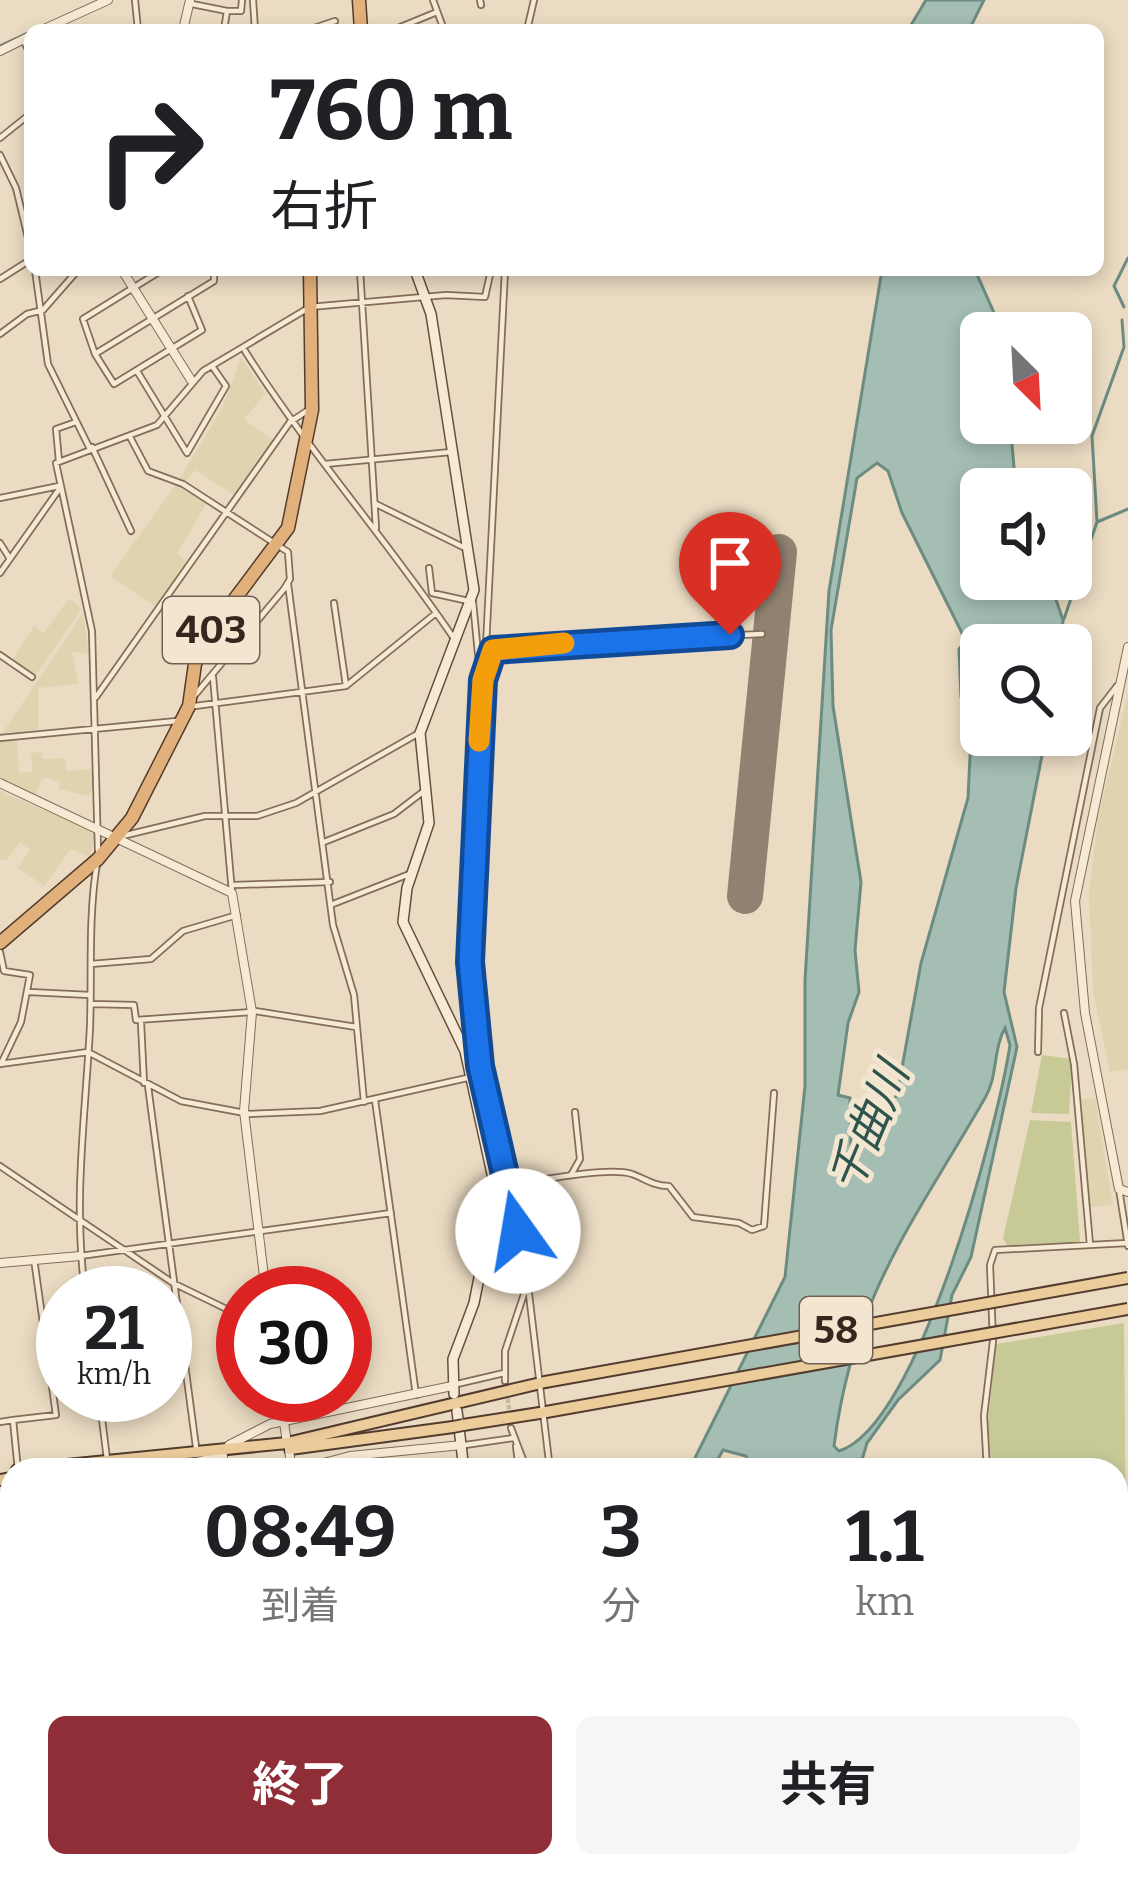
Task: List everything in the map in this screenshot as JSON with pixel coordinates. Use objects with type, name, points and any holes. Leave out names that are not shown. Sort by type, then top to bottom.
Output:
[{"type":"highway","name":"403","points":[[0,943],[118,837],[183,721],[195,664],[207,636],[288,528],[313,407],[310,276]]},
{"type":"main road","points":[[421,276],[453,452],[473,602],[420,733],[429,824],[404,908],[407,936],[466,1051],[496,1192],[474,1303],[453,1359],[453,1390]]},
{"type":"main road","name":"58","points":[[288,1446],[541,1383],[1128,1279]]},
{"type":"main road","name":"58","points":[[195,1458],[458,1426],[1128,1309]]},
{"type":"main road","points":[[457,1411],[464,1458]]},
{"type":"main road","name":"58","points":[[178,1458],[220,1454]]},
{"type":"street","points":[[55,24],[108,0]]},
{"type":"street","points":[[189,2],[241,11],[242,0]]},
{"type":"street","points":[[433,0],[442,24]]},
{"type":"street","points":[[225,24],[227,11]]},
{"type":"street","points":[[408,24],[437,12]]},
{"type":"street","points":[[325,24],[334,21]]},
{"type":"street","points":[[0,138],[24,118]]},
{"type":"street","points":[[0,155],[24,222]]},
{"type":"street","points":[[20,206],[24,201]]},
{"type":"street","points":[[36,276],[45,352],[131,531]]},
{"type":"street","points":[[0,334],[27,314],[43,310],[74,276]]},
{"type":"street","points":[[126,276],[191,380]]},
{"type":"street","points":[[153,276],[83,319],[95,354],[114,384],[202,331],[188,296]]},
{"type":"street","points":[[95,354],[214,281],[214,276]]},
{"type":"street","points":[[360,276],[376,529]]},
{"type":"street","points":[[59,461],[166,418],[191,380],[310,307],[427,296],[484,297],[489,276]]},
{"type":"street","points":[[506,276],[469,906],[480,1066],[524,1252]]},
{"type":"street","points":[[244,351],[290,422],[376,529],[456,642]]},
{"type":"street","points":[[137,370],[187,453],[226,386],[212,366]]},
{"type":"street","points":[[96,697],[290,422],[313,407]]},
{"type":"street","points":[[76,422],[56,429],[60,486],[89,615],[98,726],[99,829],[89,908],[91,1004],[75,1217],[81,1266]]},
{"type":"street","points":[[130,436],[148,471],[175,479],[288,552],[287,584],[331,905],[352,984],[364,1102]]},
{"type":"street","points":[[325,464],[453,452]]},
{"type":"street","points":[[0,498],[60,486]]},
{"type":"street","points":[[0,573],[60,486]]},
{"type":"street","points":[[376,503],[468,549]]},
{"type":"street","points":[[0,543],[10,559]]},
{"type":"street","points":[[429,568],[432,593],[473,602],[483,680]]},
{"type":"street","points":[[190,703],[287,584]]},
{"type":"street","points":[[334,603],[346,686]]},
{"type":"street","points":[[190,703],[346,686],[436,613]]},
{"type":"street","points":[[483,680],[493,650],[506,646],[762,634]]},
{"type":"street","points":[[986,1458],[984,1416],[993,1341],[990,1279],[995,1250],[1127,1244],[1123,1191],[1085,1013],[1075,901],[1128,647]]},
{"type":"street","points":[[0,655],[32,677]]},
{"type":"street","points":[[213,677],[232,889],[252,1011],[244,1114],[263,1266]]},
{"type":"street","points":[[1037,1052],[1039,1008],[1095,731],[1105,696],[1118,686]]},
{"type":"street","points":[[0,738],[183,721]]},
{"type":"street","points":[[118,837],[176,821],[256,816],[317,791],[420,733]]},
{"type":"street","points":[[0,783],[232,889],[330,882]]},
{"type":"street","points":[[324,842],[394,814],[424,790]]},
{"type":"street","points":[[331,905],[412,873]]},
{"type":"street","points":[[91,964],[151,959],[183,931],[237,915]]},
{"type":"street","points":[[0,952],[4,971],[30,975],[29,992],[0,1064],[88,1052],[181,1101],[244,1114],[304,1114],[472,1076]]},
{"type":"street","points":[[29,992],[90,995]]},
{"type":"street","points":[[91,1004],[134,1005],[140,1020],[171,1266]]},
{"type":"street","points":[[140,1020],[252,1011],[356,1027]]},
{"type":"street","points":[[1064,1012],[1075,1064],[1090,1246]]},
{"type":"street","points":[[549,1458],[523,1262],[528,1242],[522,1183],[629,1173],[654,1186],[669,1186],[693,1217],[739,1222],[752,1230],[764,1226],[774,1093]]},
{"type":"street","points":[[375,1100],[416,1395]]},
{"type":"street","points":[[566,1178],[578,1169],[575,1112]]},
{"type":"street","points":[[0,1166],[147,1266]]},
{"type":"street","points":[[496,1192],[523,1262]]},
{"type":"street","points":[[0,1263],[391,1213]]},
{"type":"street","points":[[0,1422],[56,1415],[34,1259]]},
{"type":"street","points":[[372,1404],[505,1377],[505,1351],[526,1286]]},
{"type":"street","points":[[13,1420],[14,1458]]},
{"type":"street","points":[[102,1422],[107,1458]]},
{"type":"street","points":[[192,1422],[196,1453]]},
{"type":"street","points":[[220,1454],[259,1428],[280,1422]]},
{"type":"street","points":[[284,1422],[293,1458]]},
{"type":"street","points":[[511,1428],[519,1458]]},
{"type":"street","points":[[351,1458],[514,1442]]},
{"type":"shaded area","points":[[926,0],[984,0],[972,24],[912,24]]},
{"type":"shaded area","points":[[881,276],[978,276],[994,312],[960,312],[960,444],[1012,444],[1014,468],[960,468],[960,600],[1056,600],[1063,624],[960,624],[960,629],[902,513],[888,471],[877,463],[857,478],[831,630],[833,706],[861,882],[855,950],[859,992],[848,1023],[838,1095],[850,1098],[851,1150],[897,1095],[921,963],[968,798],[970,756],[1042,756],[1016,888],[1004,992],[1017,1047],[971,1257],[952,1295],[940,1360],[898,1400],[867,1443],[863,1458],[747,1458],[723,1450],[719,1458],[695,1458],[785,1277],[805,1086],[805,980],[829,591]],"holes":[[[1005,1028],[1010,1045],[972,1202],[925,1333],[898,1389],[869,1430],[839,1451],[834,1446],[843,1393],[871,1303],[911,1223],[985,1098]]]},
{"type":"shaded area","points":[[241,357],[266,394],[244,419],[274,441],[236,496],[195,470],[184,483],[178,481],[223,407]]},
{"type":"shaded area","points":[[177,483],[207,503],[177,554],[188,563],[156,607],[110,576]]},
{"type":"shaded area","points":[[69,598],[82,609],[35,676],[12,660],[34,626],[44,633]]},
{"type":"shaded area","points":[[83,613],[89,654],[72,652],[79,684],[38,688],[38,729],[1,735]]},
{"type":"shaded area","points":[[1128,692],[1128,1069],[1110,1072],[1093,992],[1089,893],[1098,818]]},
{"type":"shaded area","points":[[17,736],[19,773],[32,772],[31,753],[42,752],[43,759],[65,758],[67,771],[94,769],[96,787],[88,796],[59,789],[59,782],[47,778],[41,780],[35,798],[0,784],[0,741]]},
{"type":"shaded area","points":[[0,791],[95,832],[90,857],[71,849],[44,886],[18,868],[30,850],[20,842],[7,860],[0,859]]},
{"type":"shaded area","points":[[1095,1098],[1113,1205],[1090,1207],[1081,1099]]},
{"type":"green space","points":[[1042,1055],[1072,1059],[1069,1114],[1031,1113]]},
{"type":"green space","points":[[1030,1120],[1071,1122],[1080,1242],[1007,1245],[1003,1238]]},
{"type":"green space","points":[[1124,1323],[1125,1458],[991,1458],[988,1423],[996,1344]]},
{"type":"waterway","points":[[0,46],[24,35]]},
{"type":"waterway","points":[[1124,307],[1114,286],[1128,258]]},
{"type":"waterway","points":[[1097,522],[1092,436],[1124,347],[1122,320]]},
{"type":"waterway","points":[[1064,619],[1097,522],[1128,509]]},
{"type":"runway","points":[[745,896],[779,552]]},
{"type":"tunnel","points":[[507,1392],[510,1417]]},
{"type":"slow traffic","points":[[479,741],[483,680],[493,650],[564,643]]},
{"type":"route","points":[[518,1231],[480,1066],[470,962],[483,680],[493,650],[730,635]]},
{"type":"water label","name":"千曲川","points":[[869,1127]]}]
